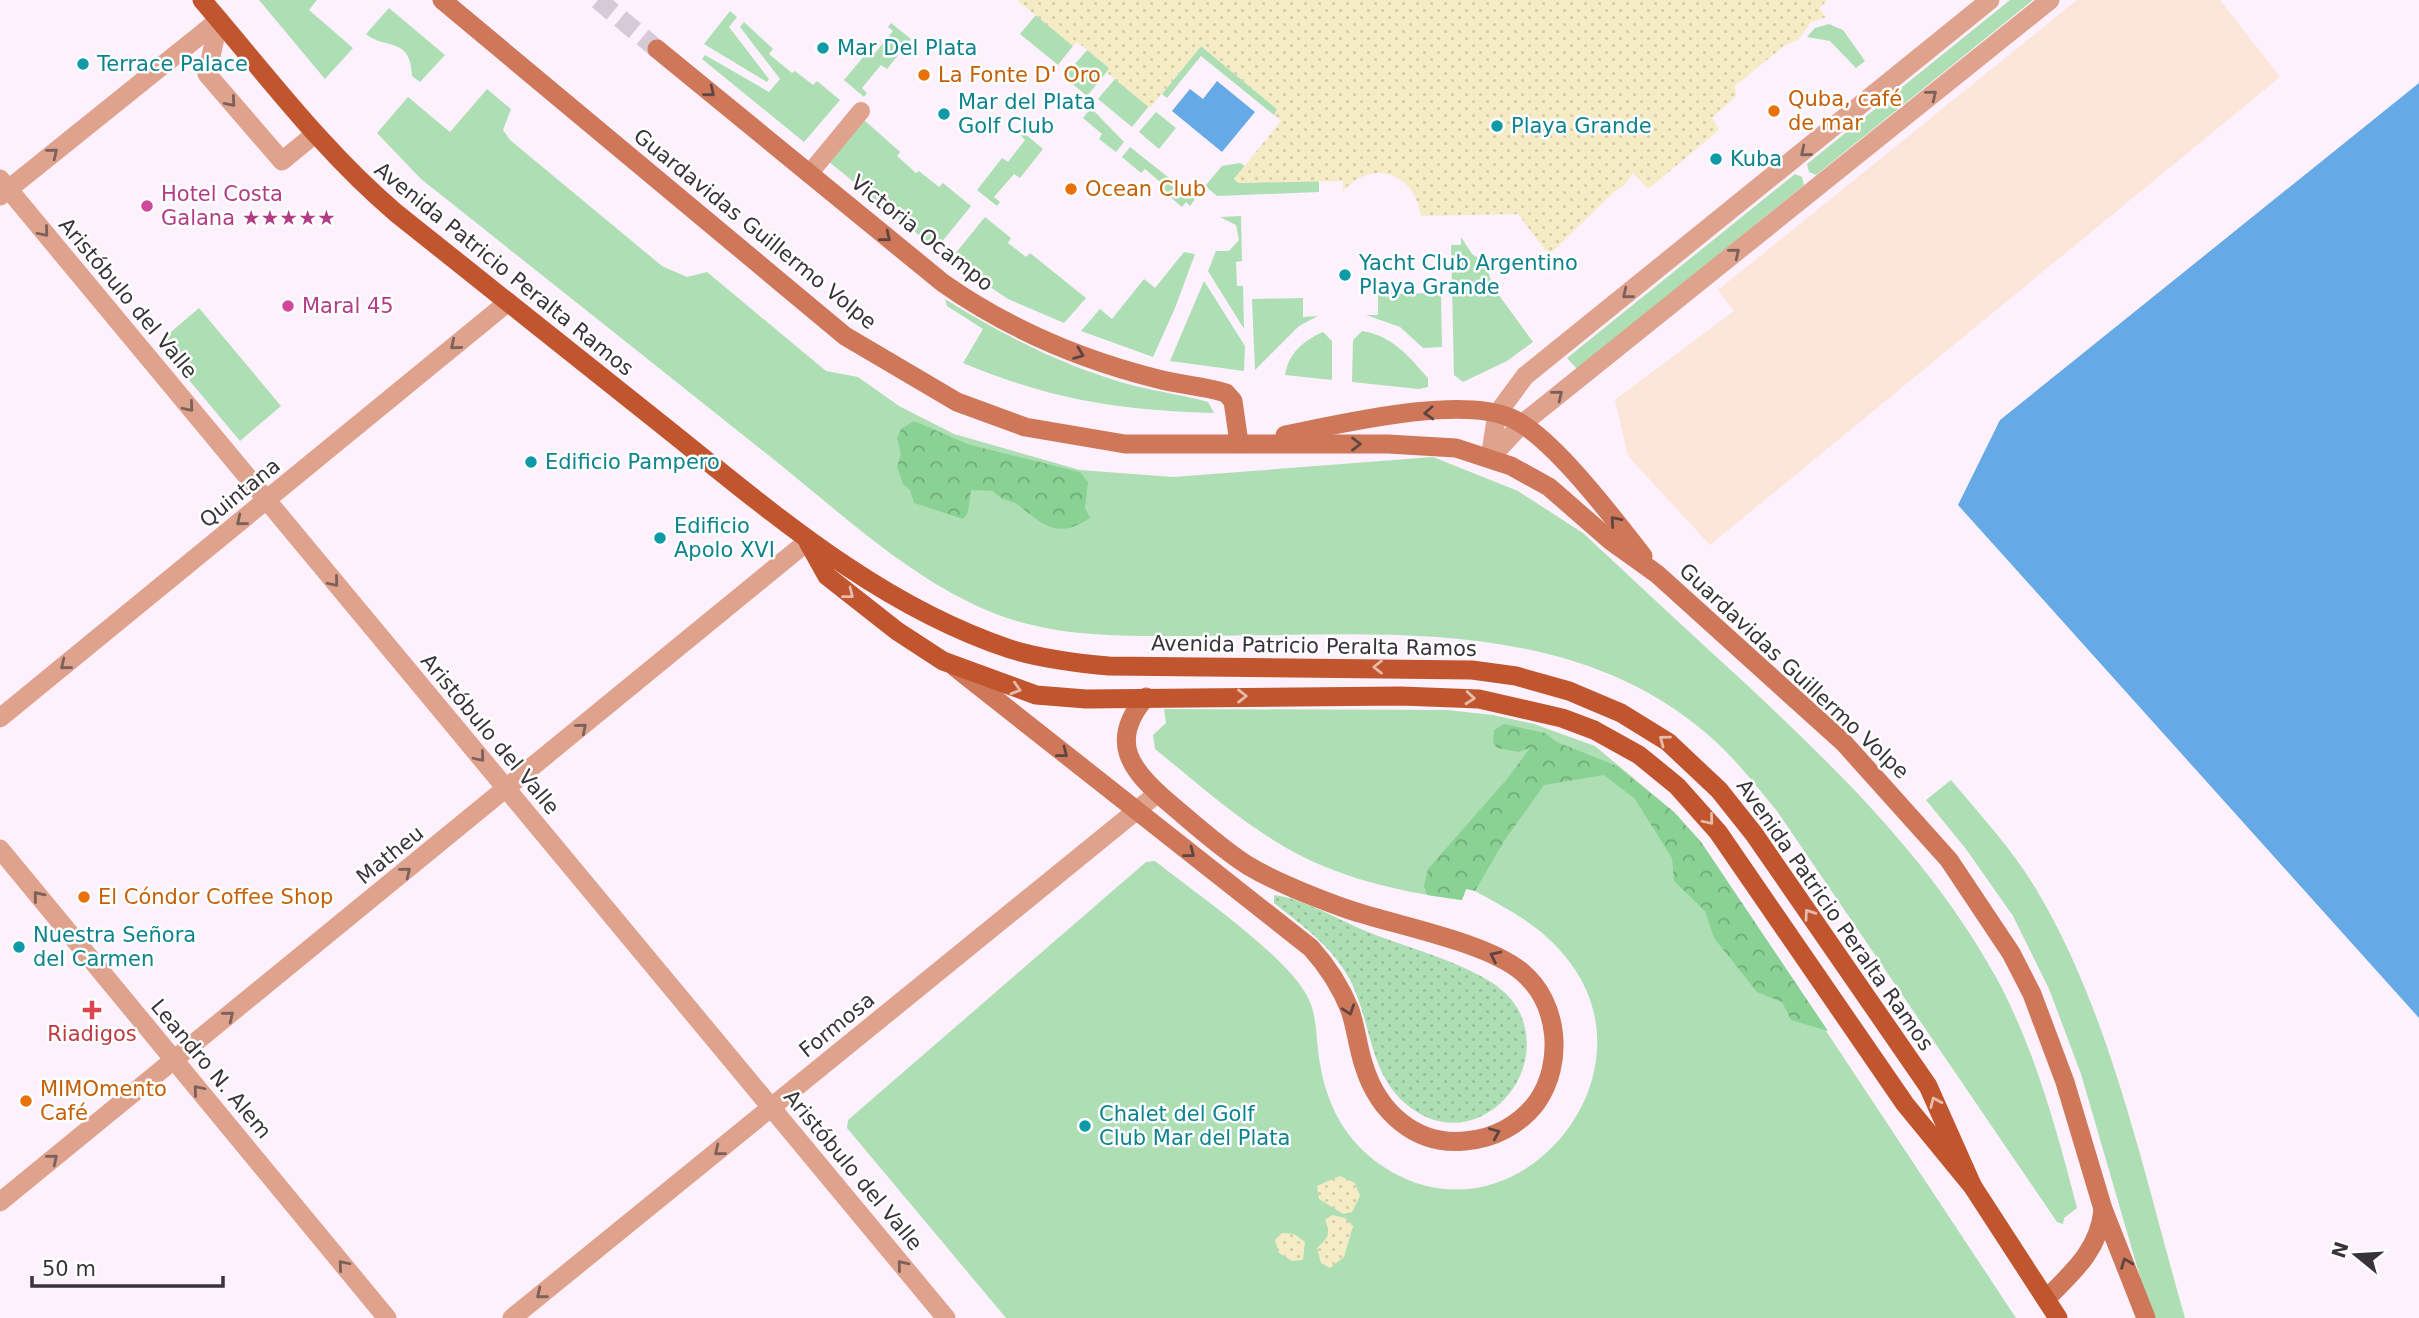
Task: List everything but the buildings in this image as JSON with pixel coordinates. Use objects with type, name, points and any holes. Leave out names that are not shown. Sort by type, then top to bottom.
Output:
[{"type":"main road","name":"Avenida Patricio Peralta Ramos","points":[[202,0],[315,134],[370,192],[808,541],[909,605],[955,628],[1012,650],[1064,662],[1109,666],[1472,670],[1516,676],[1569,691],[1629,717],[1692,762],[1754,834],[1928,1086],[1973,1187]]},
{"type":"main road","name":"Guardavidas Guillermo Volpe","points":[[442,0],[845,335],[931,390],[988,415],[1058,434],[1157,446],[1239,443],[1408,444],[1456,449],[1490,458],[1531,475],[1549,487],[1611,541],[1657,574],[1852,752],[1914,818],[1970,890],[2011,953],[2032,994],[2065,1082],[2103,1209],[2146,1318]]},
{"type":"main road","name":"Victoria Ocampo","points":[[657,49],[943,283],[998,318],[1112,367],[1226,393],[1233,401],[1239,443]]},
{"type":"main road","name":"Guardavidas Guillermo Volpe","points":[[1239,443],[1392,415],[1465,411],[1497,414],[1522,424],[1542,438],[1657,574]]},
{"type":"main road","name":"Avenida Patricio Peralta Ramos","points":[[808,541],[827,576],[897,631],[952,665],[1036,695],[1086,699],[1479,699],[1562,718],[1619,743],[1677,786],[1718,832],[1905,1104],[1973,1187],[2058,1318]]},
{"type":"main road","points":[[952,665],[1311,948],[1334,975],[1351,1012],[1373,1091],[1388,1113],[1410,1129],[1432,1139],[1455,1142],[1478,1140],[1511,1126],[1536,1102],[1548,1081],[1555,1049],[1551,1017],[1540,993],[1522,972],[1477,948],[1381,920],[1283,884],[1244,863],[1158,793],[1131,763],[1125,743],[1132,715],[1146,697]]},
{"type":"main road","name":"Guardavidas Guillermo Volpe","points":[[2046,1299],[2091,1252],[2098,1239],[2103,1209]]},
{"type":"street","points":[[1490,458],[1497,414],[1524,376],[1990,0]]},
{"type":"street","points":[[1490,458],[1522,424],[2050,0]]},
{"type":"street","points":[[219,20],[207,74],[282,160],[315,134]]},
{"type":"street","points":[[3,188],[219,20]]},
{"type":"street","points":[[809,174],[862,111]]},
{"type":"street","name":"Aristóbulo del Valle","points":[[3,188],[267,500],[946,1318]]},
{"type":"street","name":"Quintana","points":[[0,718],[508,302]]},
{"type":"street","name":"Matheu","points":[[0,1202],[507,790],[808,541]]},
{"type":"street","name":"Formosa","points":[[512,1318],[1158,793]]},
{"type":"street","name":"Leandro N. Alem","points":[[0,849],[387,1318]]},
{"type":"shaded area","points":[[2077,0],[2220,0],[2280,77],[1710,545],[1628,456],[1615,400],[1734,311],[1718,290]]},
{"type":"green space","points":[[259,0],[317,0],[309,10],[353,48],[325,79]]},
{"type":"green space","points":[[2010,0],[2033,0],[1816,175],[1809,172],[1807,164]]},
{"type":"green space","points":[[389,8],[445,55],[420,82],[412,76],[411,63],[402,49],[366,34]]},
{"type":"green space","points":[[730,11],[737,17],[729,27],[769,79],[767,82],[704,44]]},
{"type":"green space","points":[[1036,15],[1073,46],[1058,65],[1020,34]]},
{"type":"green space","points":[[744,22],[773,49],[769,54],[792,73],[795,71],[813,85],[817,81],[840,100],[804,142],[702,59],[705,55],[769,92],[780,79],[740,27]]},
{"type":"green space","points":[[891,23],[911,39],[887,69],[881,65],[862,88],[867,93],[864,97],[844,80],[870,49],[875,53],[893,31],[888,27]]},
{"type":"green space","points":[[1829,24],[1843,30],[1865,61],[1856,68],[1830,41],[1807,37],[1815,28]]},
{"type":"green space","points":[[1201,46],[1278,110],[1274,115],[1201,56],[1167,98],[1162,94]]},
{"type":"green space","points":[[1087,50],[1110,68],[1087,96],[1064,77]]},
{"type":"green space","points":[[1115,79],[1149,106],[1132,127],[1098,99]]},
{"type":"green space","points":[[487,89],[511,109],[503,130],[510,140],[662,266],[687,277],[707,272],[826,371],[858,377],[899,406],[954,434],[1080,470],[1173,477],[1433,457],[1518,491],[1583,533],[1817,752],[1884,822],[1944,897],[1997,979],[2023,1034],[2053,1120],[2077,1208],[2064,1218],[2063,1224],[2057,1222],[1777,811],[1715,741],[1659,699],[1599,670],[1536,651],[1470,640],[1402,635],[1096,634],[1045,628],[1021,622],[965,600],[935,584],[851,523],[421,179],[377,133],[408,97],[450,132]]},
{"type":"green space","points":[[1091,108],[1124,142],[1116,152],[1099,139],[1102,134],[1083,118]]},
{"type":"green space","points":[[1156,112],[1176,128],[1159,149],[1139,132]]},
{"type":"green space","points":[[863,119],[900,152],[897,156],[916,173],[919,171],[939,187],[943,183],[971,206],[936,249],[828,161]]},
{"type":"green space","points":[[1023,132],[1043,149],[1020,178],[1014,174],[994,197],[1000,202],[997,206],[977,190],[1002,158],[1008,162],[1025,140],[1021,136]]},
{"type":"green space","points":[[1130,147],[1178,185],[1176,189],[1187,198],[1191,196],[1195,199],[1190,206],[1186,202],[1182,207],[1162,190],[1165,186],[1145,169],[1141,173],[1122,157]]},
{"type":"green space","points":[[1240,163],[1245,166],[1234,179],[1239,183],[1319,180],[1319,192],[1217,196],[1205,186],[1222,166]]},
{"type":"green space","points":[[1795,174],[1802,177],[1804,185],[1577,369],[1567,358]]},
{"type":"green space","points":[[1241,216],[1242,261],[1236,262],[1237,286],[1243,286],[1244,329],[1208,271],[1216,251],[1229,251],[1239,240],[1236,225],[1220,217]]},
{"type":"green space","points":[[985,217],[1011,238],[1008,243],[1026,257],[1030,253],[1086,298],[1064,323],[1008,299],[950,260]]},
{"type":"green space","points":[[1461,237],[1472,254],[1485,262],[1493,287],[1533,342],[1507,361],[1463,382],[1454,375],[1451,245],[1461,245]]},
{"type":"green space","points":[[1184,252],[1195,254],[1153,357],[1081,331],[1100,309],[1112,319],[1144,279],[1155,288]]},
{"type":"green space","points":[[1204,281],[1245,346],[1244,371],[1170,361]]},
{"type":"green space","points":[[1441,293],[1442,347],[1423,348],[1400,327],[1366,315],[1378,315],[1378,294]]},
{"type":"green space","points":[[1303,298],[1303,317],[1318,316],[1299,326],[1255,370],[1252,299]]},
{"type":"green space","points":[[945,299],[990,326],[1061,360],[1110,379],[1208,402],[1214,413],[1147,409],[1086,401],[1026,386],[963,363],[983,329],[947,306]]},
{"type":"green space","points":[[199,308],[281,406],[240,441],[158,343]]},
{"type":"green space","points":[[1362,331],[1383,337],[1399,348],[1428,378],[1428,387],[1419,389],[1352,382],[1353,340]]},
{"type":"green space","points":[[1323,332],[1332,341],[1332,380],[1285,375],[1293,354],[1309,339]]},
{"type":"green space","points":[[914,421],[970,445],[1080,472],[1088,482],[1085,508],[1090,518],[1070,528],[1053,528],[993,491],[971,490],[968,512],[963,519],[914,503],[897,467],[901,454],[897,438],[901,429]]},
{"type":"green space","points":[[1164,709],[1447,710],[1493,715],[1534,724],[1595,746],[1674,812],[1701,842],[2016,1318],[1006,1318],[847,1128],[848,1120],[1146,862],[1155,861],[1214,906],[1259,943],[1295,978],[1312,1007],[1325,1088],[1340,1121],[1361,1149],[1392,1172],[1439,1188],[1485,1186],[1526,1168],[1561,1138],[1585,1099],[1597,1055],[1593,1009],[1571,964],[1539,931],[1472,887],[1466,889],[1462,900],[1415,893],[1347,875],[1283,846],[1233,812],[1155,749],[1153,735],[1166,723]]},
{"type":"green space","points":[[1504,724],[1545,733],[1557,742],[1617,766],[1674,812],[1701,842],[1828,1031],[1791,1020],[1782,1002],[1757,992],[1714,938],[1705,911],[1674,881],[1672,858],[1635,799],[1604,775],[1544,785],[1504,841],[1475,891],[1466,889],[1462,900],[1427,895],[1424,886],[1428,869],[1507,779],[1530,748],[1518,752],[1497,748],[1493,742],[1494,730]]},
{"type":"green space","points":[[1951,780],[2027,874],[2063,938],[2086,990],[2124,1098],[2185,1318],[2152,1318],[2081,1074],[2049,989],[2013,916],[1966,849],[1926,800]]},
{"type":"green space","points":[[1274,895],[1309,905],[1368,932],[1431,954],[1477,974],[1503,991],[1520,1013],[1527,1038],[1524,1063],[1515,1085],[1500,1103],[1481,1116],[1459,1122],[1435,1120],[1411,1108],[1396,1095],[1378,1062],[1355,990],[1346,973],[1322,943],[1274,903]]},
{"type":"sand","name":"Playa Grande","points":[[1017,0],[1827,1],[1819,8],[1826,17],[1811,22],[1799,39],[1784,46],[1735,86],[1736,96],[1712,118],[1719,130],[1648,189],[1633,173],[1624,186],[1615,191],[1549,255],[1518,214],[1421,216],[1410,189],[1402,180],[1391,175],[1367,175],[1343,191],[1343,181],[1239,183],[1234,179],[1281,121],[1274,115],[1277,109],[1201,46],[1150,108],[1106,72],[1109,68],[1081,45],[1077,42],[1073,46]]},
{"type":"sand","points":[[1340,1176],[1355,1183],[1360,1196],[1352,1212],[1343,1214],[1319,1199],[1317,1186]]},
{"type":"sand","points":[[1332,1215],[1345,1218],[1353,1226],[1344,1257],[1330,1268],[1321,1263],[1317,1248],[1327,1236],[1325,1220]]},
{"type":"sand","points":[[1282,1233],[1294,1234],[1305,1242],[1303,1260],[1292,1261],[1279,1253],[1275,1240]]},
{"type":"water","points":[[1217,81],[1255,112],[1222,152],[1172,111],[1190,89],[1203,99]]},
{"type":"water","points":[[2419,83],[2419,1018],[1958,505],[2000,420]]},
{"type":"tunnel","points":[[598,0],[657,49]]},
{"type":"place","name":"Mar Del Plata","points":[[823,48]]},
{"type":"place","name":"Terrace Palace","points":[[83,64]]},
{"type":"place","name":"La Fonte D' Oro","points":[[924,75]]},
{"type":"place","name":"Quba, café de mar","points":[[1774,111]]},
{"type":"place","name":"Mar del Plata Golf Club","points":[[944,114]]},
{"type":"place","name":"Playa Grande","points":[[1497,126]]},
{"type":"place","name":"Kuba","points":[[1716,159]]},
{"type":"place","name":"Ocean Club","points":[[1071,189]]},
{"type":"place","name":"Hotel Costa Galana ★★★★★","points":[[147,206]]},
{"type":"place","name":"Yacht Club Argentino Playa Grande","points":[[1345,275]]},
{"type":"place","name":"Maral 45","points":[[288,306]]},
{"type":"place","name":"Edificio Pampero","points":[[531,462]]},
{"type":"place","name":"Edificio Apolo XVI","points":[[660,538]]},
{"type":"place","name":"El Cóndor Coffee Shop","points":[[84,897]]},
{"type":"place","name":"Nuestra Señora del Carmen","points":[[19,947]]},
{"type":"place","name":"Riadigos","points":[[92,1010]]},
{"type":"place","name":"MIMOmento Café","points":[[26,1101]]},
{"type":"place","name":"Chalet del Golf Club Mar del Plata","points":[[1085,1126]]}]
